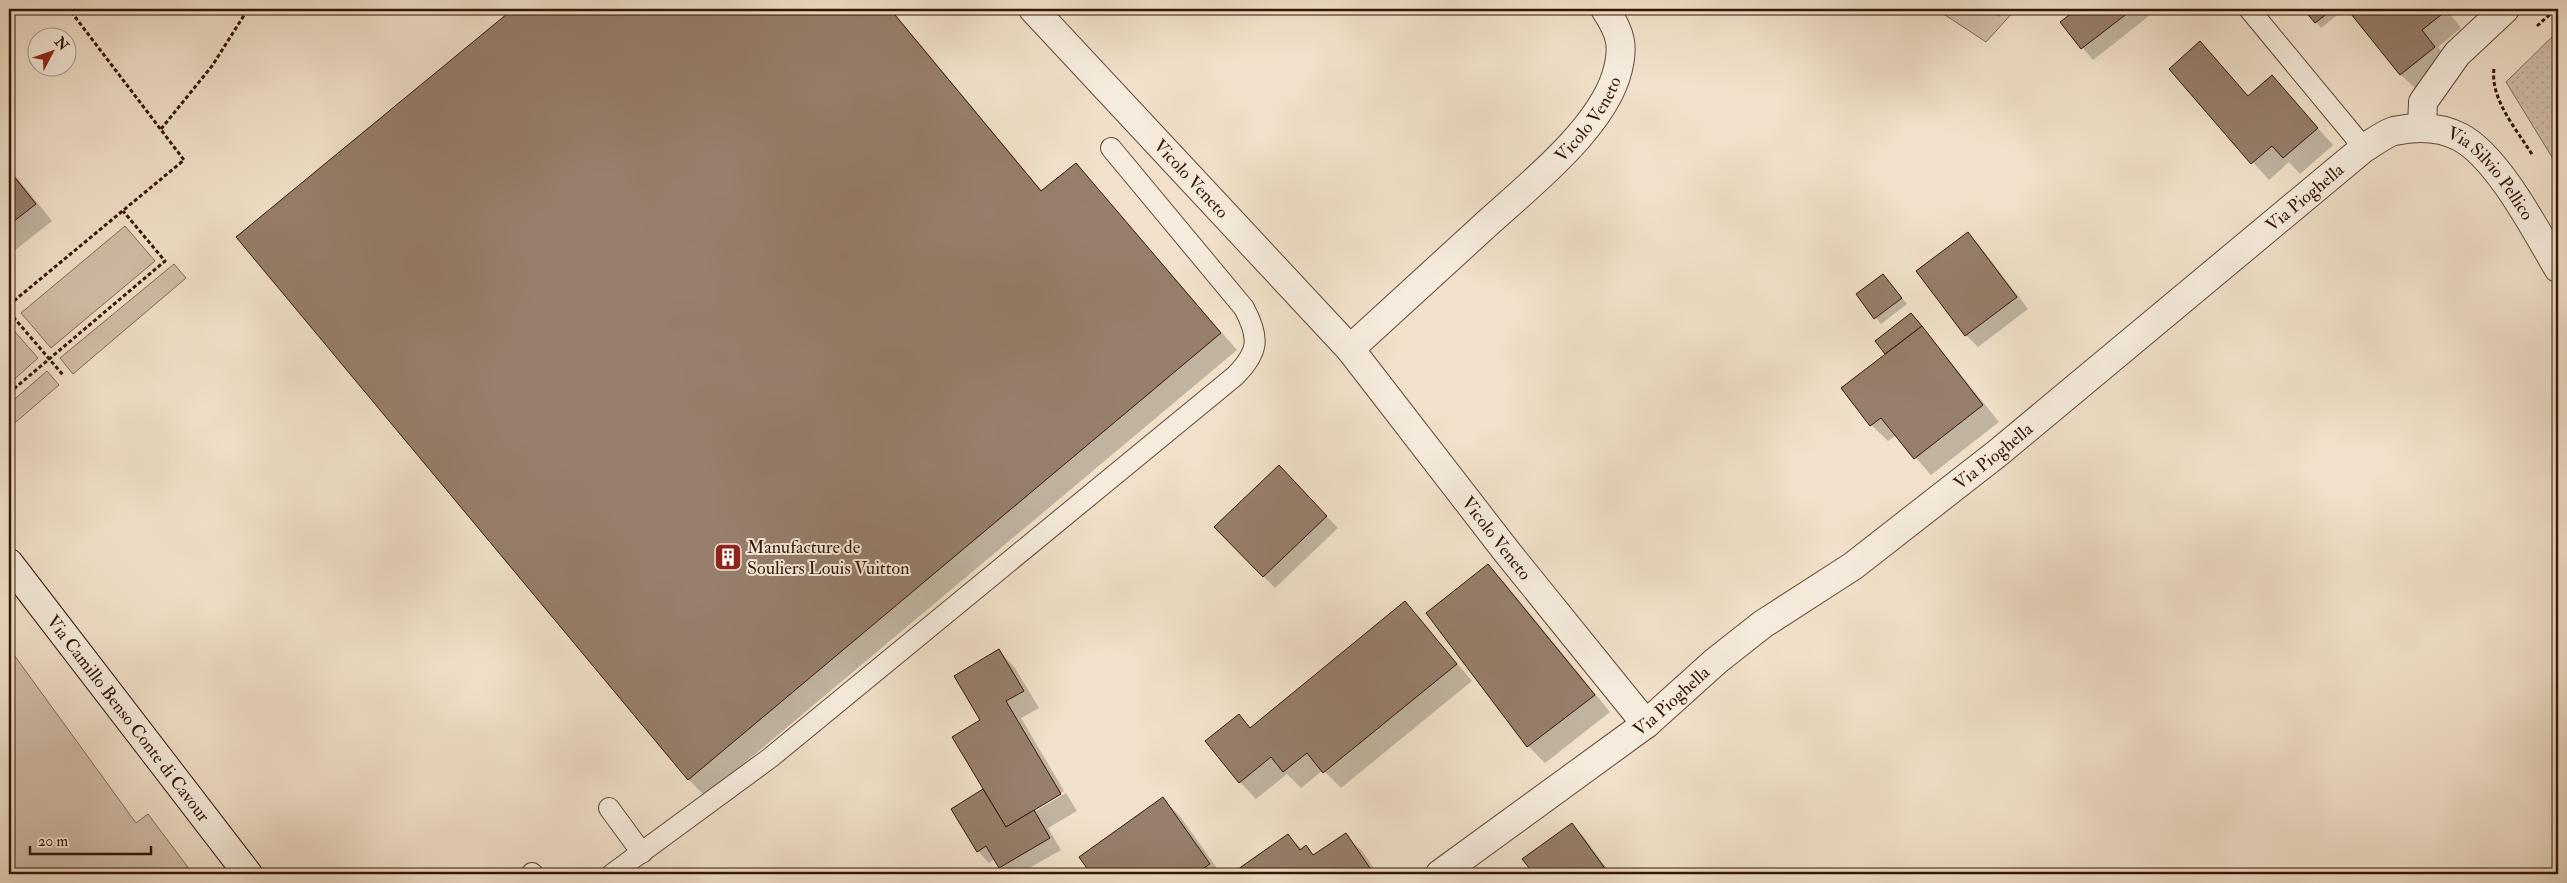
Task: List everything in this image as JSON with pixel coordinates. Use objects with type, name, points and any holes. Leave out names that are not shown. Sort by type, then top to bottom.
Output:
[{"type":"street","name":"Vicolo Veneto","points":[[1033,9],[1350,349],[1507,552],[1646,724]]},
{"type":"street","name":"Vicolo Veneto","points":[[1350,349],[1550,166],[1585,130],[1604,101],[1616,77],[1621,51],[1618,28],[1605,9]]},
{"type":"street","points":[[2422,126],[2423,102],[2457,54],[2505,9]]},
{"type":"street","name":"Via Pioghella","points":[[1440,874],[1646,724],[1716,661],[1757,629],[1853,566],[1999,452],[2364,148],[2392,132],[2422,126]]},
{"type":"street","name":"Via Silvio Pellico","points":[[2422,126],[2440,129],[2462,138],[2486,159],[2509,188],[2558,268]]},
{"type":"street","name":"Via Camillo Benso Conte di Cavour","points":[[9,563],[248,874]]},
{"type":"lane","points":[[2249,9],[2364,148]]},
{"type":"lane","points":[[612,874],[770,758],[1249,362],[1255,346],[1254,326],[1244,308],[1111,148]]},
{"type":"lane","points":[[609,808],[642,853]]},
{"type":"path","points":[[9,305],[184,160],[69,9]]},
{"type":"path","points":[[161,129],[212,66],[248,9]]},
{"type":"path","points":[[2530,33],[2556,9]]},
{"type":"path","points":[[2499,63],[2494,68],[2492,82],[2497,96],[2538,164]]},
{"type":"path","points":[[9,393],[165,262],[123,211]]},
{"type":"path","points":[[9,312],[63,375]]},
{"type":"shaded area","points":[[1936,9],[2016,9],[1986,42]]},
{"type":"shaded area","points":[[2558,31],[2558,167],[2506,82]]},
{"type":"shaded area","points":[[125,226],[155,261],[51,348],[21,313]]},
{"type":"shaded area","points":[[174,264],[186,278],[73,374],[60,358]]},
{"type":"shaded area","points":[[9,325],[38,358],[9,384]]},
{"type":"shaded area","points":[[47,371],[59,385],[9,428],[9,404]]},
{"type":"shaded area","points":[[9,648],[136,823],[148,814],[193,874],[9,874]]},
{"type":"building","name":"Manufacture de Souliers Louis Vuitton","points":[[513,9],[890,9],[1041,191],[1076,163],[1221,333],[688,780],[236,237]]},
{"type":"building","points":[[2077,9],[2133,9],[2081,49],[2060,22]]},
{"type":"building","points":[[2303,9],[2333,9],[2315,23]]},
{"type":"building","points":[[2347,9],[2444,9],[2446,11],[2422,30],[2435,47],[2400,75]]},
{"type":"building","points":[[2200,41],[2248,96],[2272,75],[2318,128],[2283,158],[2272,146],[2251,164],[2169,69]]},
{"type":"building","points":[[9,170],[36,204],[9,225]]},
{"type":"building","points":[[1968,232],[2017,297],[1965,336],[1916,271]]},
{"type":"building","points":[[1883,274],[1902,298],[1874,319],[1856,294]]},
{"type":"building","points":[[1911,313],[1922,326],[1885,354],[1875,341]]},
{"type":"building","points":[[1922,326],[1983,405],[1914,459],[1881,418],[1870,426],[1841,388]]},
{"type":"building","points":[[1279,465],[1327,516],[1263,577],[1214,527]]},
{"type":"building","points":[[1488,564],[1595,695],[1527,747],[1426,613]]},
{"type":"building","points":[[1405,601],[1457,664],[1323,773],[1307,753],[1283,772],[1271,757],[1239,783],[1205,741],[1239,714],[1250,728]]},
{"type":"building","points":[[999,649],[1024,691],[1006,701],[1061,794],[1006,827],[952,737],[980,720],[954,676]]},
{"type":"building","points":[[983,789],[1006,827],[1034,810],[1050,838],[999,868],[986,846],[977,852],[951,809]]},
{"type":"building","points":[[1163,797],[1210,864],[1195,874],[1091,874],[1079,857]]},
{"type":"building","points":[[1572,823],[1609,874],[1534,874],[1522,859]]},
{"type":"building","points":[[1346,833],[1374,874],[1231,874],[1288,834],[1300,850],[1306,845],[1313,855]]},
{"type":"place","name":"Manufacture de Souliers Louis Vuitton","points":[[728,557]]}]
